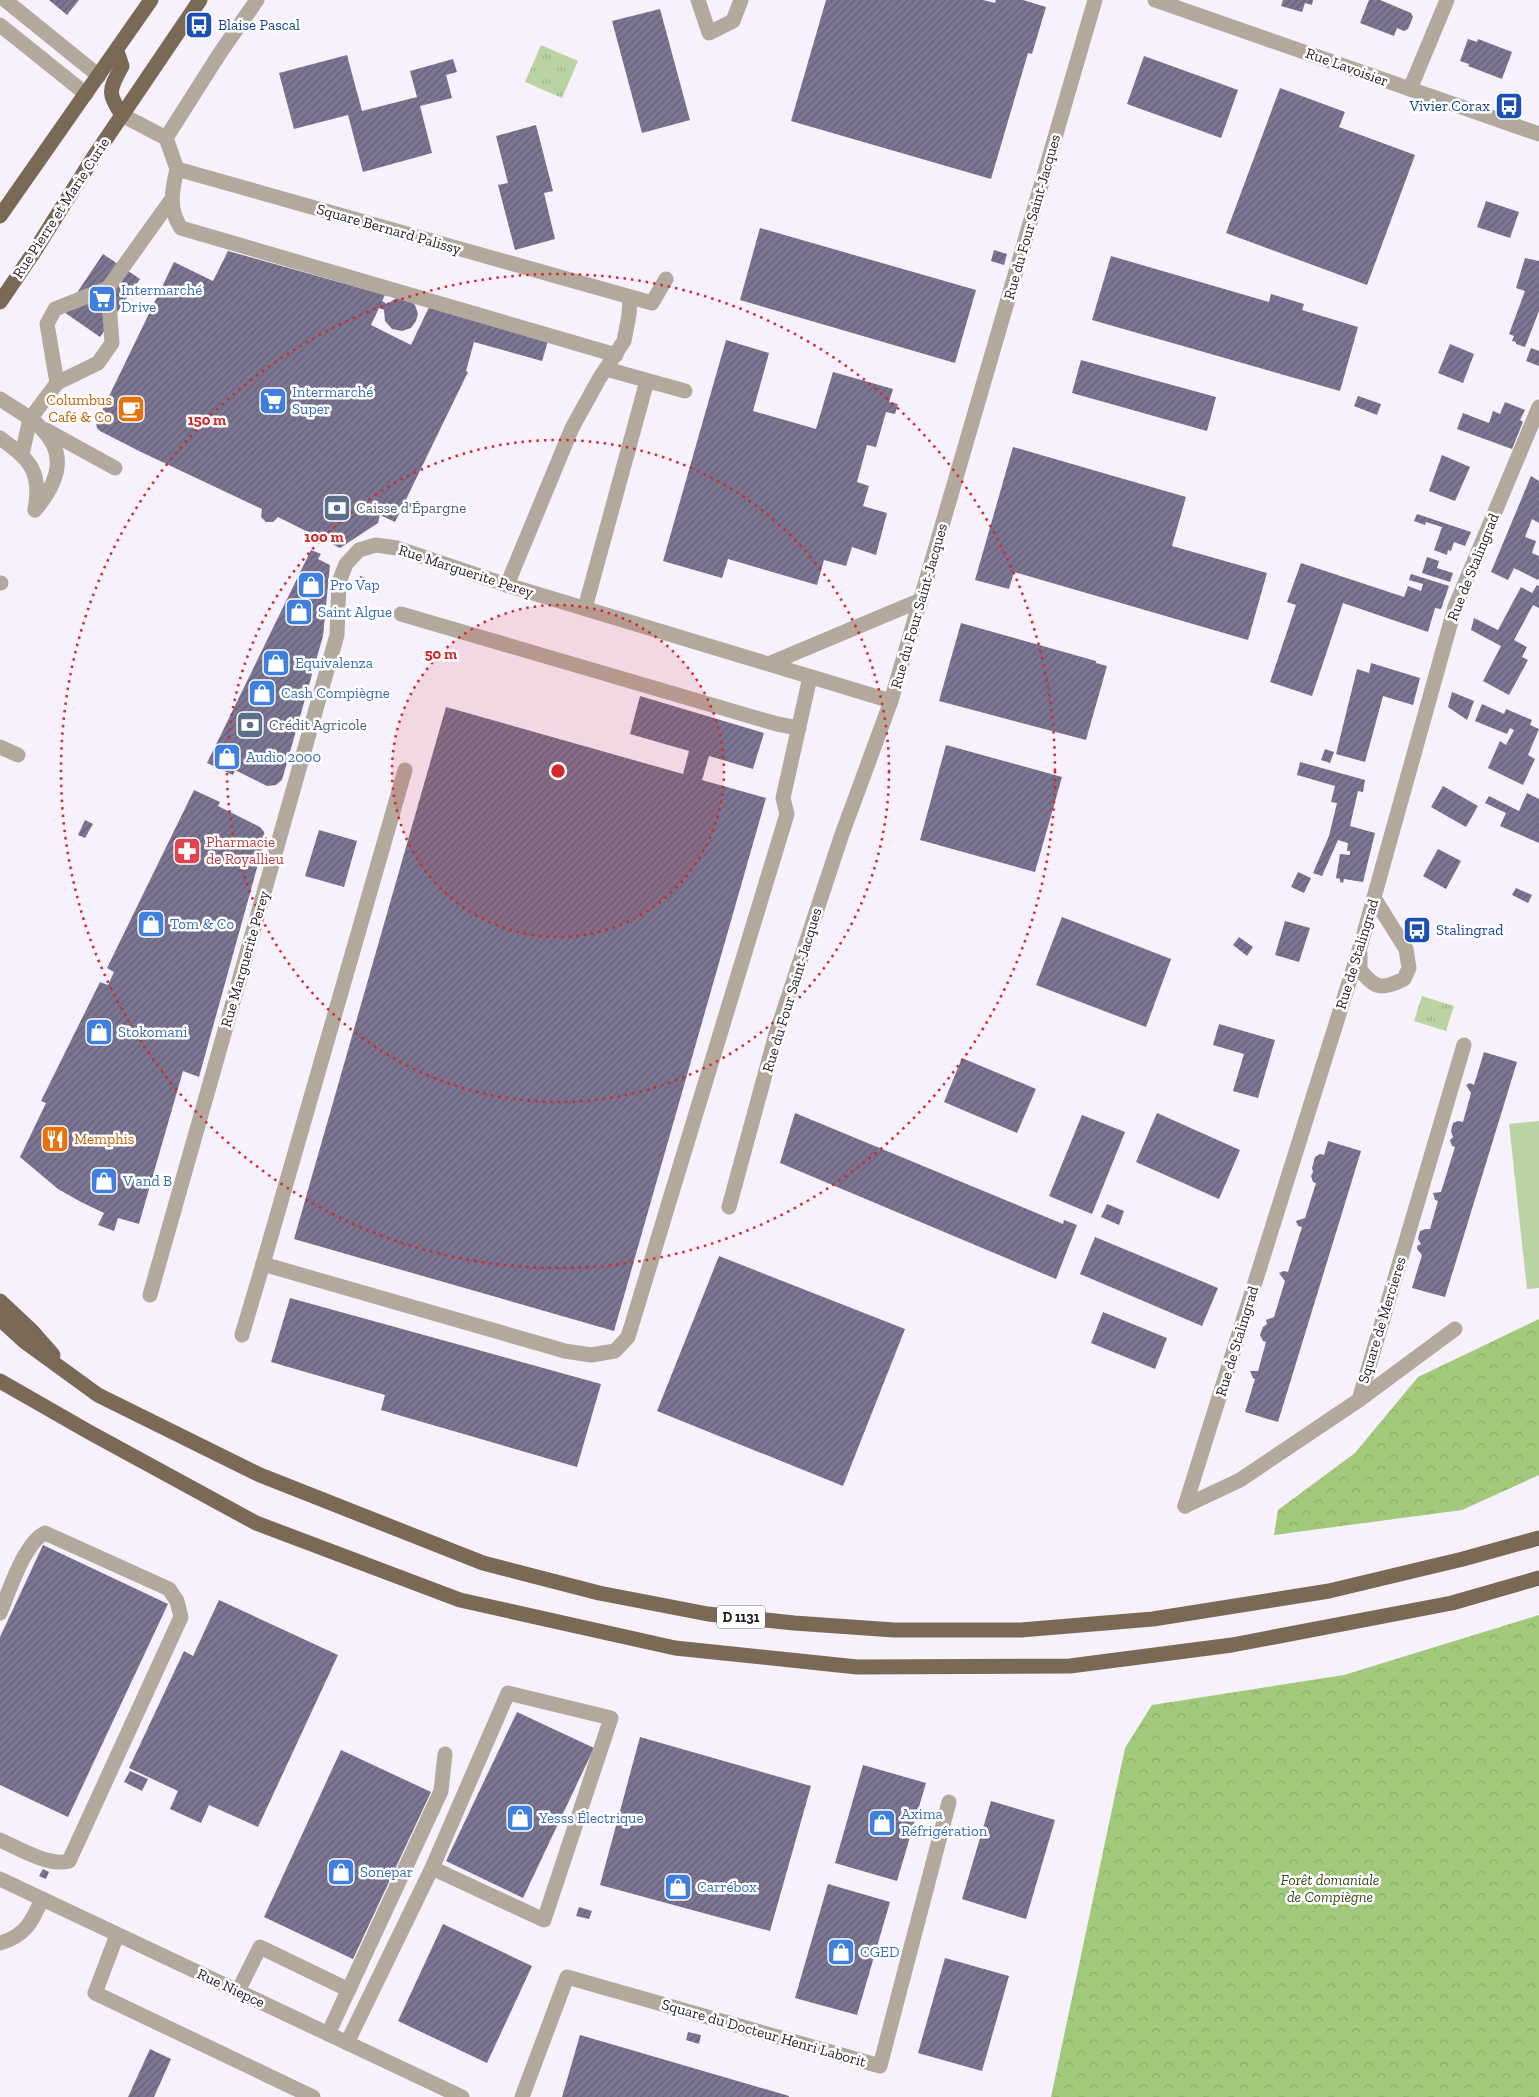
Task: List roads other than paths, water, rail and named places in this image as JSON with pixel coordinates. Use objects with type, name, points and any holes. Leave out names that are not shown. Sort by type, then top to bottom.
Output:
[{"type":"main road","points":[[0,216],[151,0]]},
{"type":"main road","name":"Rue Pierre et Marie Curie","points":[[0,302],[34,252],[92,158],[200,0]]},
{"type":"main road","points":[[117,51],[122,66],[111,88],[112,101],[122,115]]},
{"type":"main road","points":[[0,1301],[32,1331],[73,1376]]},
{"type":"main road","name":"D 1131","points":[[0,1319],[25,1342],[98,1395],[260,1475],[483,1563],[598,1593],[718,1615],[794,1623],[894,1630],[1021,1630],[1144,1619],[1329,1590],[1463,1560],[1539,1538]]},
{"type":"main road","points":[[0,1380],[90,1432],[256,1523],[460,1600],[675,1648],[857,1667],[1070,1666],[1242,1643],[1452,1603],[1539,1578]]},
{"type":"street","points":[[5,0],[99,76]]},
{"type":"street","points":[[166,138],[220,53],[257,0]]},
{"type":"street","points":[[698,0],[709,33],[733,21],[740,0]]},
{"type":"street","name":"Rue du Four Saint-Jacques","points":[[729,1207],[779,1025],[841,837],[891,701],[1095,0]]},
{"type":"street","name":"Rue Lavoisier","points":[[1155,0],[1539,134]]},
{"type":"street","points":[[1410,89],[1447,0]]},
{"type":"street","points":[[0,25],[86,94]]},
{"type":"street","points":[[122,115],[166,138],[177,169],[171,200],[174,219],[181,228],[616,355]]},
{"type":"street","name":"Square Bernard Palissy","points":[[177,169],[652,304],[666,279]]},
{"type":"street","points":[[22,454],[57,383],[47,324],[55,309],[108,288],[171,200]]},
{"type":"street","points":[[57,383],[98,363],[112,342],[108,288]]},
{"type":"street","points":[[507,585],[572,428],[624,341],[630,297]]},
{"type":"street","points":[[606,369],[685,391]]},
{"type":"street","points":[[585,608],[647,381]]},
{"type":"street","points":[[0,399],[36,424],[115,468]]},
{"type":"street","name":"Rue de Stalingrad","points":[[1185,1506],[1374,898],[1455,607],[1539,407]]},
{"type":"street","points":[[0,438],[22,454],[33,470],[38,491],[35,510],[49,494],[58,472],[56,448],[36,424]]},
{"type":"street","name":"Rue Marguerite Perey","points":[[150,1295],[337,635],[339,582],[346,564],[359,550],[376,545],[397,548],[507,585],[771,663],[810,677],[891,701]]},
{"type":"street","points":[[771,663],[921,600]]},
{"type":"street","points":[[402,614],[777,724],[800,728]]},
{"type":"street","points":[[264,1264],[565,1351],[591,1354],[614,1351],[628,1337],[784,823],[786,808],[783,798],[810,677]]},
{"type":"street","points":[[0,747],[18,755]]},
{"type":"street","points":[[242,1335],[405,770]]},
{"type":"street","points":[[1360,944],[1360,970],[1372,984],[1386,987],[1404,979],[1408,968],[1406,949],[1374,898]]},
{"type":"street","name":"Square de Mercieres","points":[[1185,1506],[1240,1480],[1359,1400],[1464,1045]]},
{"type":"street","points":[[1359,1400],[1455,1329]]},
{"type":"street","points":[[0,1613],[29,1548],[40,1535],[45,1533],[169,1588],[177,1601],[181,1617],[69,1861],[61,1863],[45,1859],[0,1840]]},
{"type":"street","points":[[348,2043],[432,1868],[508,1693],[611,1718],[544,1920],[432,1868]]},
{"type":"street","points":[[328,2034],[442,1790],[445,1754]]},
{"type":"street","name":"Square du Docteur Henri Laborit","points":[[522,2097],[567,1977],[880,2066],[949,1802]]},
{"type":"street","name":"Rue Niepce","points":[[0,1879],[462,2097]]},
{"type":"street","points":[[0,1943],[13,1939],[32,1922],[42,1899]]},
{"type":"street","points":[[117,1934],[94,1993],[313,2097]]},
{"type":"street","points":[[238,1991],[260,1947],[348,1990]]},
{"type":"place","name":"Blaise Pascal","points":[[199,25]]},
{"type":"place","name":"Vivier Corax","points":[[1509,106]]},
{"type":"place","name":"Intermarché Drive","points":[[102,299]]},
{"type":"place","name":"Intermarché Super","points":[[273,401]]},
{"type":"place","name":"Columbus Café & Co","points":[[131,409]]},
{"type":"place","name":"Caisse d'Épargne","points":[[337,508]]},
{"type":"place","name":"Pro Vap","points":[[311,585]]},
{"type":"place","name":"Saint Algue","points":[[299,612]]},
{"type":"place","name":"Equivalenza","points":[[276,663]]},
{"type":"place","name":"Cash Compiègne","points":[[262,693]]},
{"type":"place","name":"Crédit Agricole","points":[[250,725]]},
{"type":"place","name":"Audio 2000","points":[[227,757]]},
{"type":"place","name":"Pharmacie de Royallieu","points":[[187,851]]},
{"type":"place","name":"Tom & Co","points":[[151,924]]},
{"type":"place","name":"Stalingrad","points":[[1417,930]]},
{"type":"place","name":"Stokomani","points":[[99,1032]]},
{"type":"place","name":"Memphis","points":[[55,1139]]},
{"type":"place","name":"V and B","points":[[104,1181]]},
{"type":"place","name":"Yesss Électrique","points":[[520,1818]]},
{"type":"place","name":"Axima Réfrigération","points":[[882,1823]]},
{"type":"place","name":"Sonepar","points":[[341,1872]]},
{"type":"place","name":"Carrébox","points":[[678,1887]]},
{"type":"place","name":"CGED","points":[[841,1952]]},
{"type":"park label","name":"Forêt domaniale de Compiègne","points":[[1330,1888]]}]
